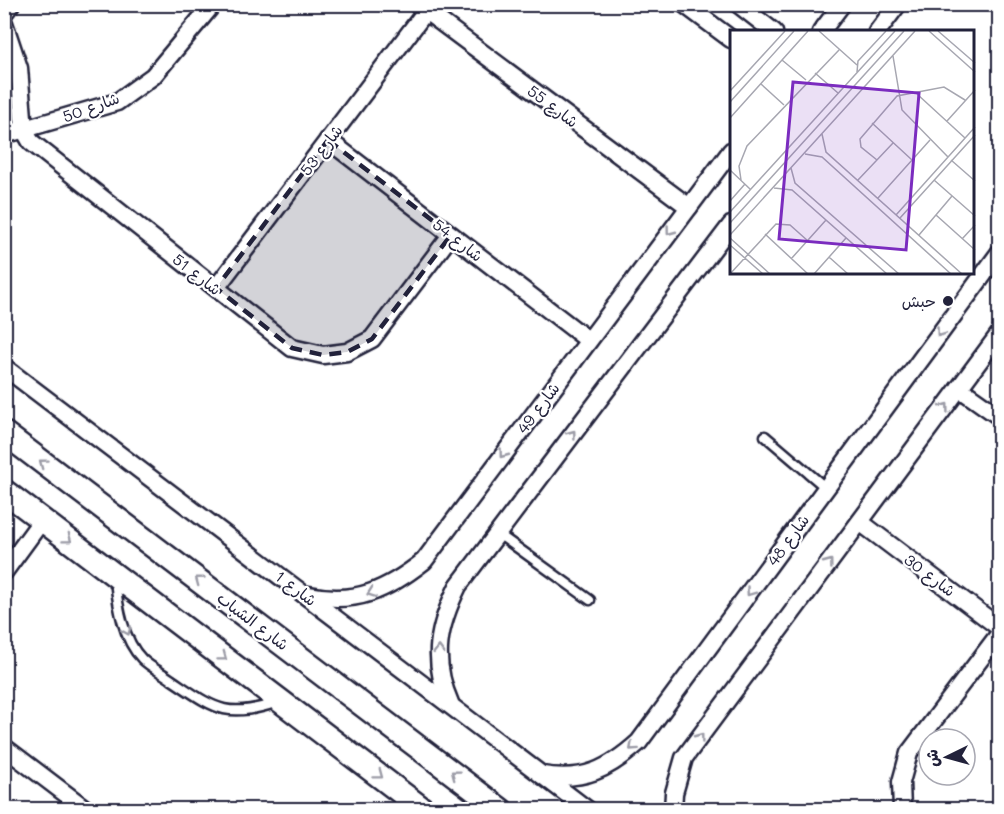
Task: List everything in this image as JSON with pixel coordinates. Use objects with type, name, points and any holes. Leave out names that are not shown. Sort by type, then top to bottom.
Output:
[{"type":"street","points":[[4,13],[11,4]]},
{"type":"street","name":"شارع 50","points":[[4,135],[117,102],[153,76],[213,4]]},
{"type":"street","points":[[684,4],[730,38]]},
{"type":"street","points":[[738,4],[771,30]]},
{"type":"street","points":[[822,30],[842,4]]},
{"type":"street","points":[[878,30],[898,4]]},
{"type":"street","name":"شارع 53","points":[[216,288],[328,140],[422,8]]},
{"type":"street","name":"شارع 55","points":[[422,8],[689,207]]},
{"type":"street","points":[[4,23],[19,68],[24,130]]},
{"type":"street","name":"شارع 51","points":[[24,130],[31,142],[292,348],[322,355],[347,352],[372,339],[451,235]]},
{"type":"street","name":"شارع 54","points":[[328,140],[588,340]]},
{"type":"street","name":"شارع 49","points":[[304,594],[328,599],[364,596],[396,583],[424,561],[730,152]]},
{"type":"street","points":[[452,706],[442,685],[438,651],[443,617],[458,585],[730,226]]},
{"type":"street","name":"شارع 48","points":[[542,774],[560,778],[589,774],[616,762],[639,742],[999,252]]},
{"type":"street","points":[[673,810],[674,793],[684,758],[999,333]]},
{"type":"street","name":"شارع 1","points":[[4,367],[588,810]]},
{"type":"street","points":[[959,387],[999,417]]},
{"type":"street","name":"شارع الشباب","points":[[4,433],[501,810]]},
{"type":"street","points":[[4,491],[424,810]]},
{"type":"street","points":[[4,572],[42,520]]},
{"type":"street","name":"شارع 30","points":[[860,522],[999,628]]},
{"type":"street","points":[[902,810],[901,782],[909,753],[999,633]]},
{"type":"street","points":[[4,747],[87,810]]},
{"type":"lane","points":[[765,436],[826,488]]},
{"type":"lane","points":[[497,533],[590,600]]},
{"type":"lane","points":[[114,574],[118,604],[124,623],[141,658],[213,708],[248,710],[281,701]]},
{"type":"highlighted area","points":[[328,140],[451,235],[372,339],[347,352],[323,355],[292,348],[216,288]]},
{"type":"place","name":"حبش","points":[[948,301]]}]
